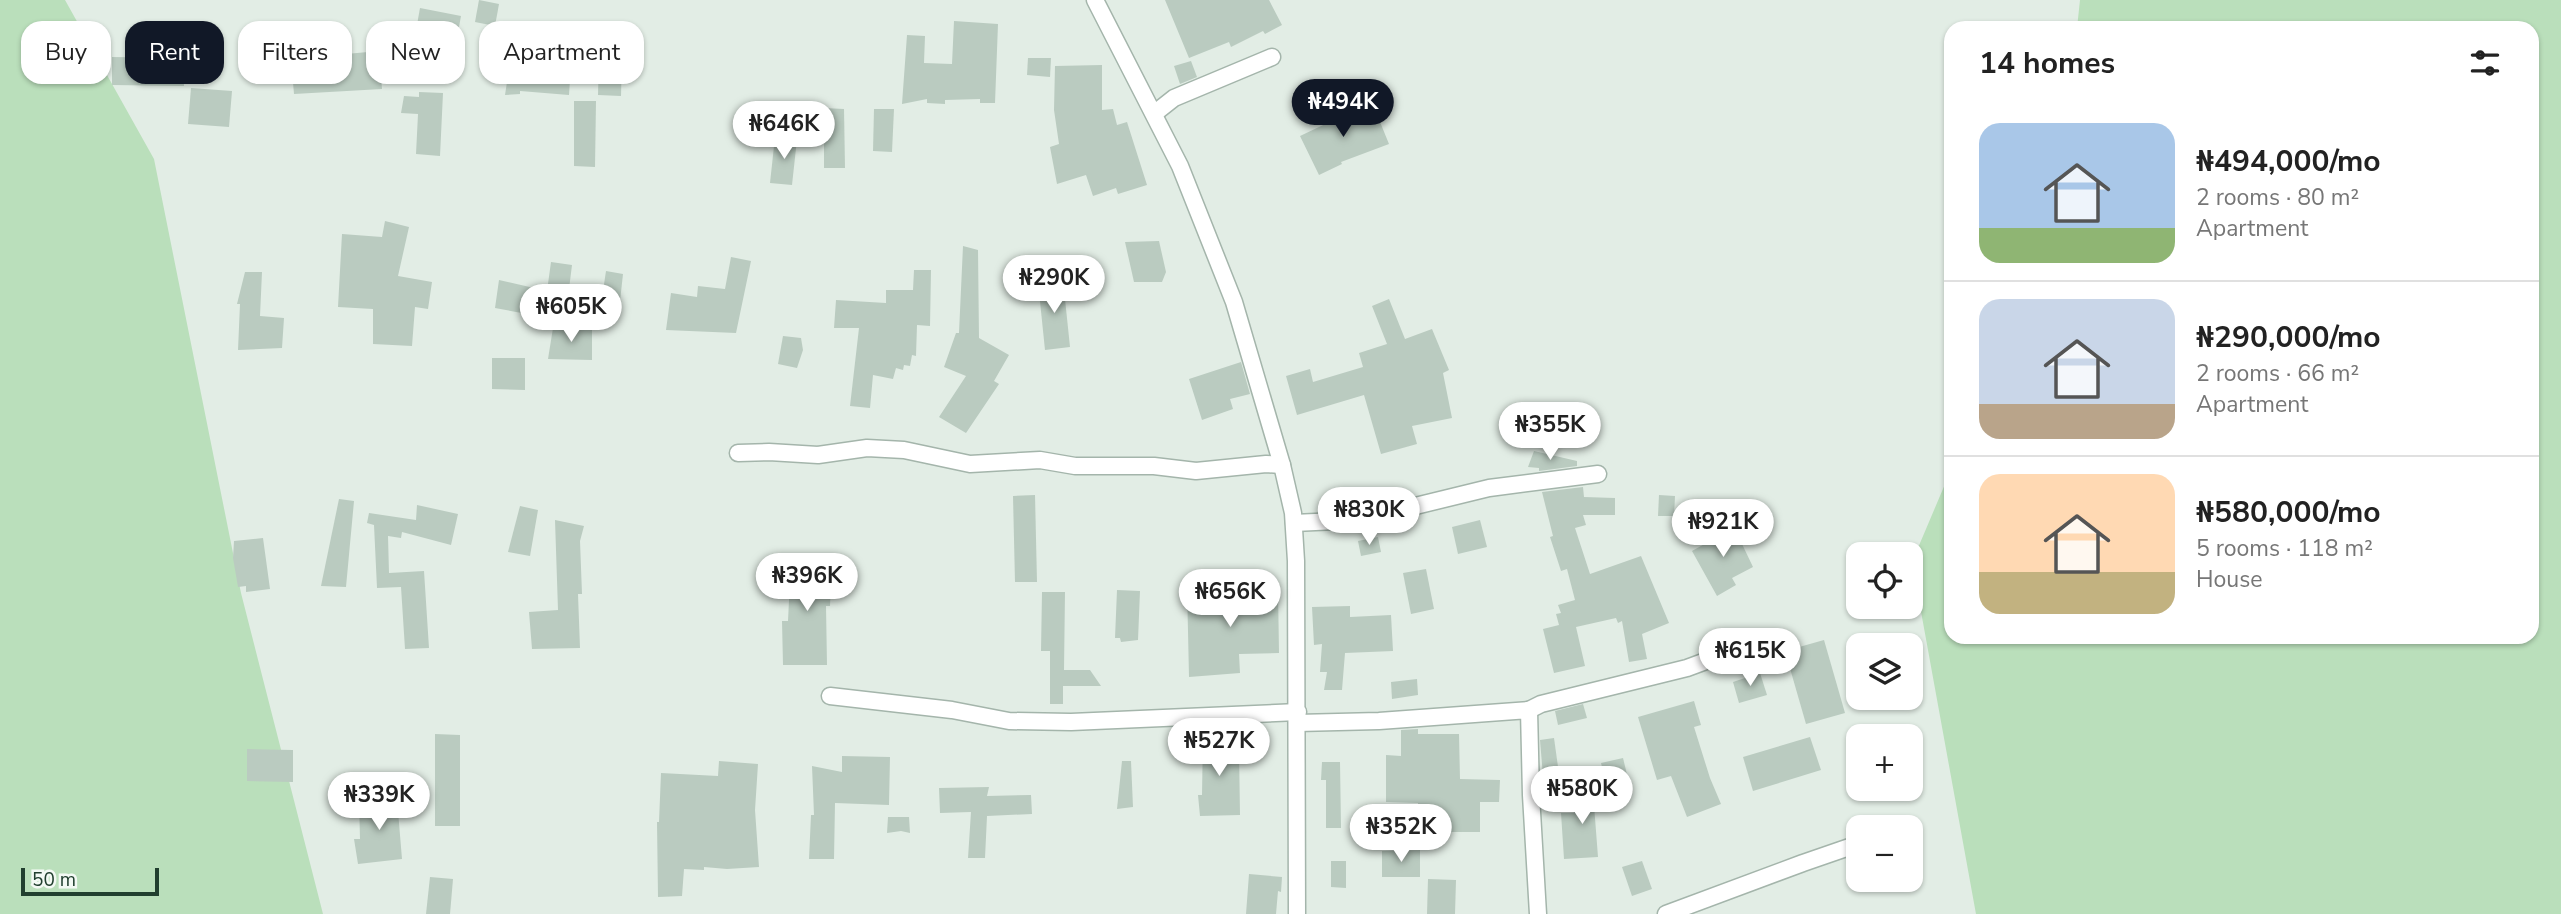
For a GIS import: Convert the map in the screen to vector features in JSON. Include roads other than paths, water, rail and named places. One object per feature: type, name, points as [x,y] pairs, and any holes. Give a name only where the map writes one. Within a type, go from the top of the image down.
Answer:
[{"type":"street","points":[[1095,0],[1180,166],[1234,302],[1282,465],[1293,523],[1296,561],[1297,914]]},
{"type":"street","points":[[1155,113],[1174,97],[1272,57]]},
{"type":"street","points":[[738,453],[818,455],[867,448],[904,450],[970,464],[1040,460],[1075,466],[1154,466],[1196,471],[1266,464],[1282,465]]},
{"type":"street","points":[[1293,523],[1358,520],[1489,488],[1598,474]]},
{"type":"street","points":[[830,696],[952,710],[1009,721],[1297,717],[1361,722],[1530,710],[1541,704],[1687,668],[1762,646]]},
{"type":"street","points":[[1530,710],[1531,795],[1538,914]]},
{"type":"street","points":[[1666,914],[1846,848]]}]
